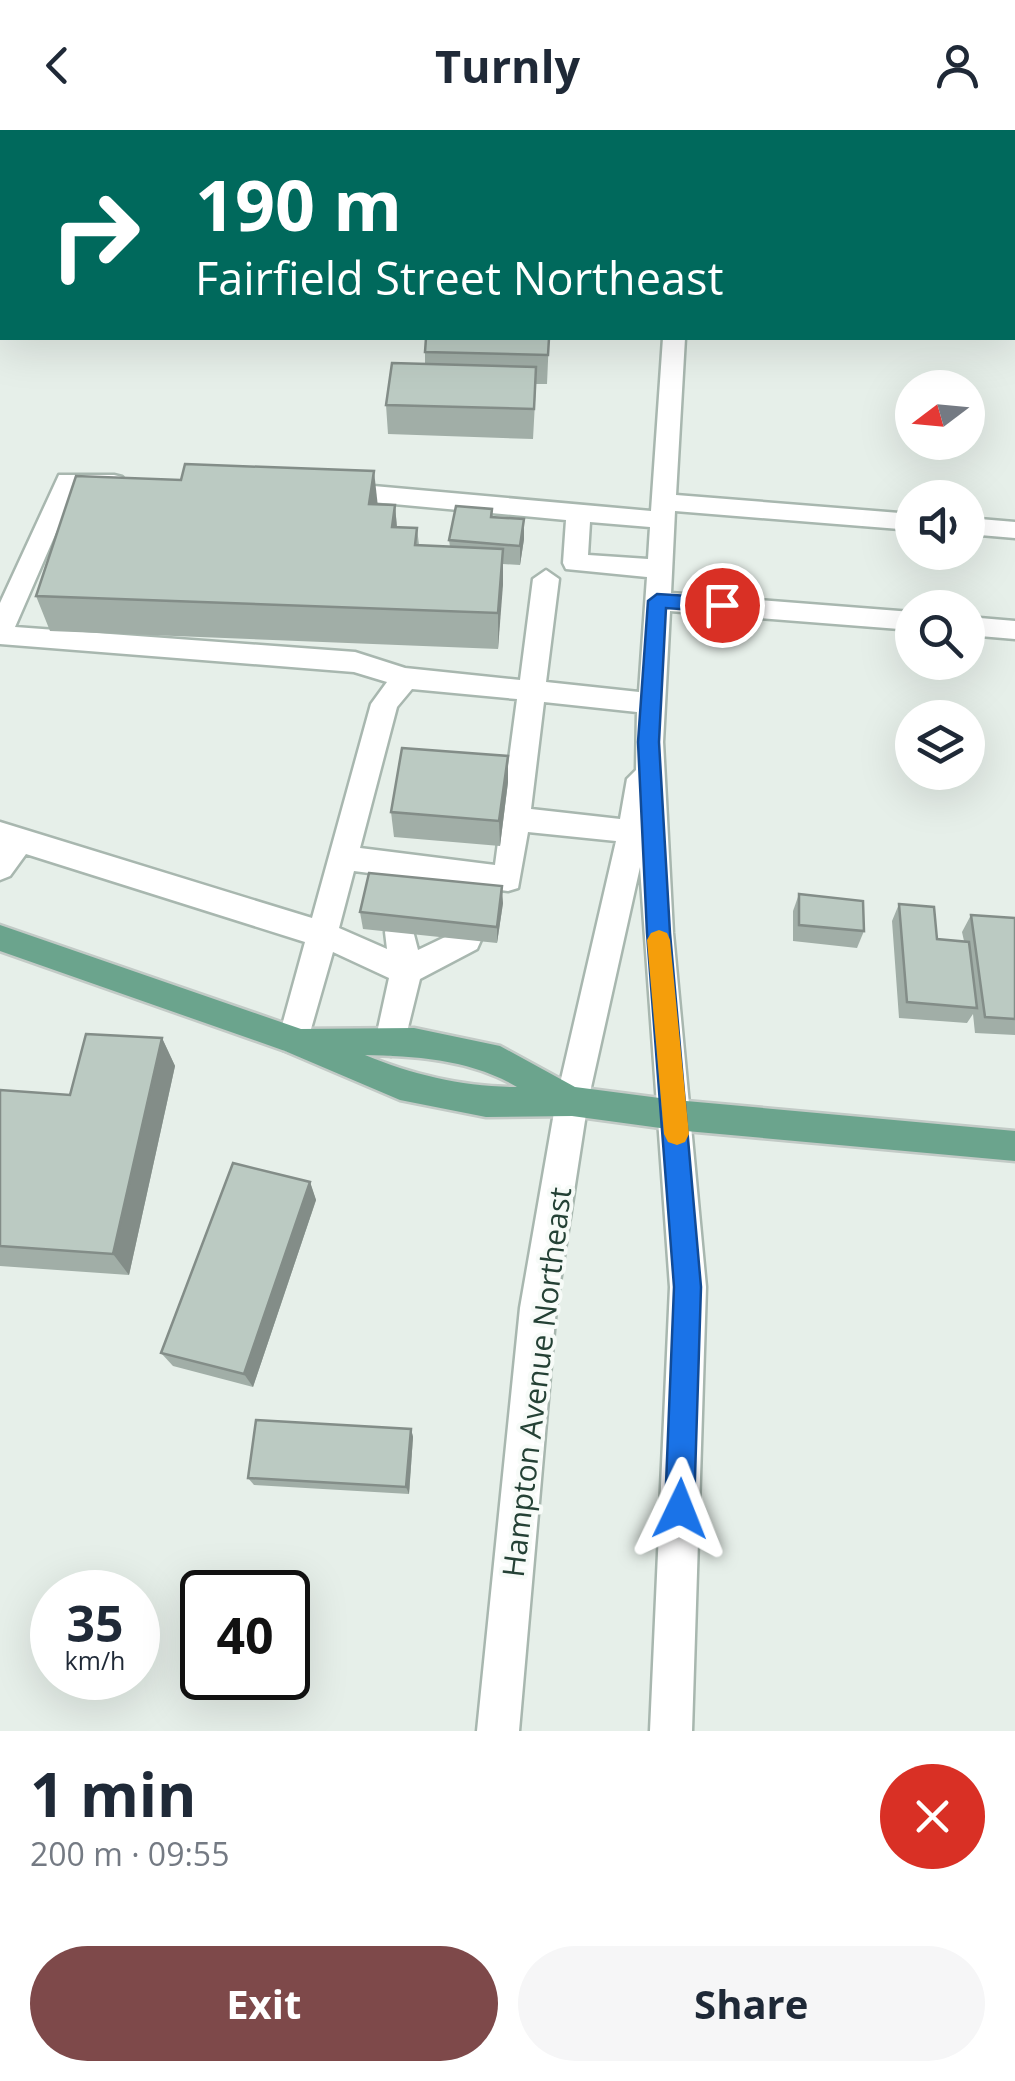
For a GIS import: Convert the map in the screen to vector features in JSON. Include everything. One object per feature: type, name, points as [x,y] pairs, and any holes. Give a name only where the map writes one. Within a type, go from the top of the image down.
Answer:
[{"type":"main road","points":[[0,938],[294,1040],[400,1085],[486,1102],[572,1101],[675,1115],[1015,1146]]},
{"type":"main road","points":[[294,1040],[414,1042],[500,1060],[572,1101]]},
{"type":"street","name":"Hampton Avenue Northeast","points":[[671,1731],[688,1287],[658,933],[649,742],[674,340]]},
{"type":"street","points":[[144,484],[67,482],[0,634],[356,662],[405,678],[651,703]]},
{"type":"street","points":[[316,490],[579,512],[663,511],[895,521]]},
{"type":"street","points":[[579,512],[575,563],[659,569]]},
{"type":"street","points":[[985,527],[1015,530]]},
{"type":"street","points":[[343,858],[508,879],[546,578]]},
{"type":"street","points":[[657,601],[895,620]]},
{"type":"street","points":[[985,627],[1015,630]]},
{"type":"street","points":[[294,1040],[384,704],[405,678]]},
{"type":"street","name":"Hampton Avenue Northeast","points":[[498,1731],[538,1308],[572,1101],[620,900],[629,832],[649,742]]},
{"type":"street","points":[[515,819],[629,832]]},
{"type":"street","points":[[0,868],[10,837],[322,934],[406,971]]},
{"type":"street","points":[[407,893],[440,872]]},
{"type":"street","points":[[440,872],[472,900]]},
{"type":"street","points":[[390,1042],[406,971],[400,932]]},
{"type":"street","points":[[406,971],[466,940]]},
{"type":"building","points":[[426,340],[549,340],[548,355],[425,352]]},
{"type":"building","points":[[392,363],[536,367],[534,409],[386,405]]},
{"type":"building","points":[[185,464],[374,471],[369,504],[395,505],[392,527],[417,528],[415,545],[503,549],[498,613],[36,596],[76,476],[181,480]]},
{"type":"building","points":[[456,506],[492,509],[491,517],[524,519],[520,546],[449,540]]},
{"type":"building","points":[[402,748],[508,756],[499,821],[391,812]]},
{"type":"building","points":[[369,873],[502,886],[497,927],[360,912]]},
{"type":"building","points":[[799,894],[863,901],[864,931],[799,925]]},
{"type":"building","points":[[899,904],[934,907],[937,939],[969,942],[977,1008],[907,1002]]},
{"type":"building","points":[[971,915],[1015,918],[1015,1019],[985,1017]]},
{"type":"building","points":[[86,1034],[162,1038],[113,1254],[0,1246],[0,1090],[70,1095]]},
{"type":"building","points":[[233,1163],[310,1182],[244,1374],[161,1353]]},
{"type":"building","points":[[256,1420],[411,1429],[406,1487],[248,1478]]},
{"type":"slow traffic","points":[[659,940],[677,1134]]},
{"type":"route","points":[[680,1509],[688,1287],[658,933],[649,742],[657,601],[722,605]]}]
